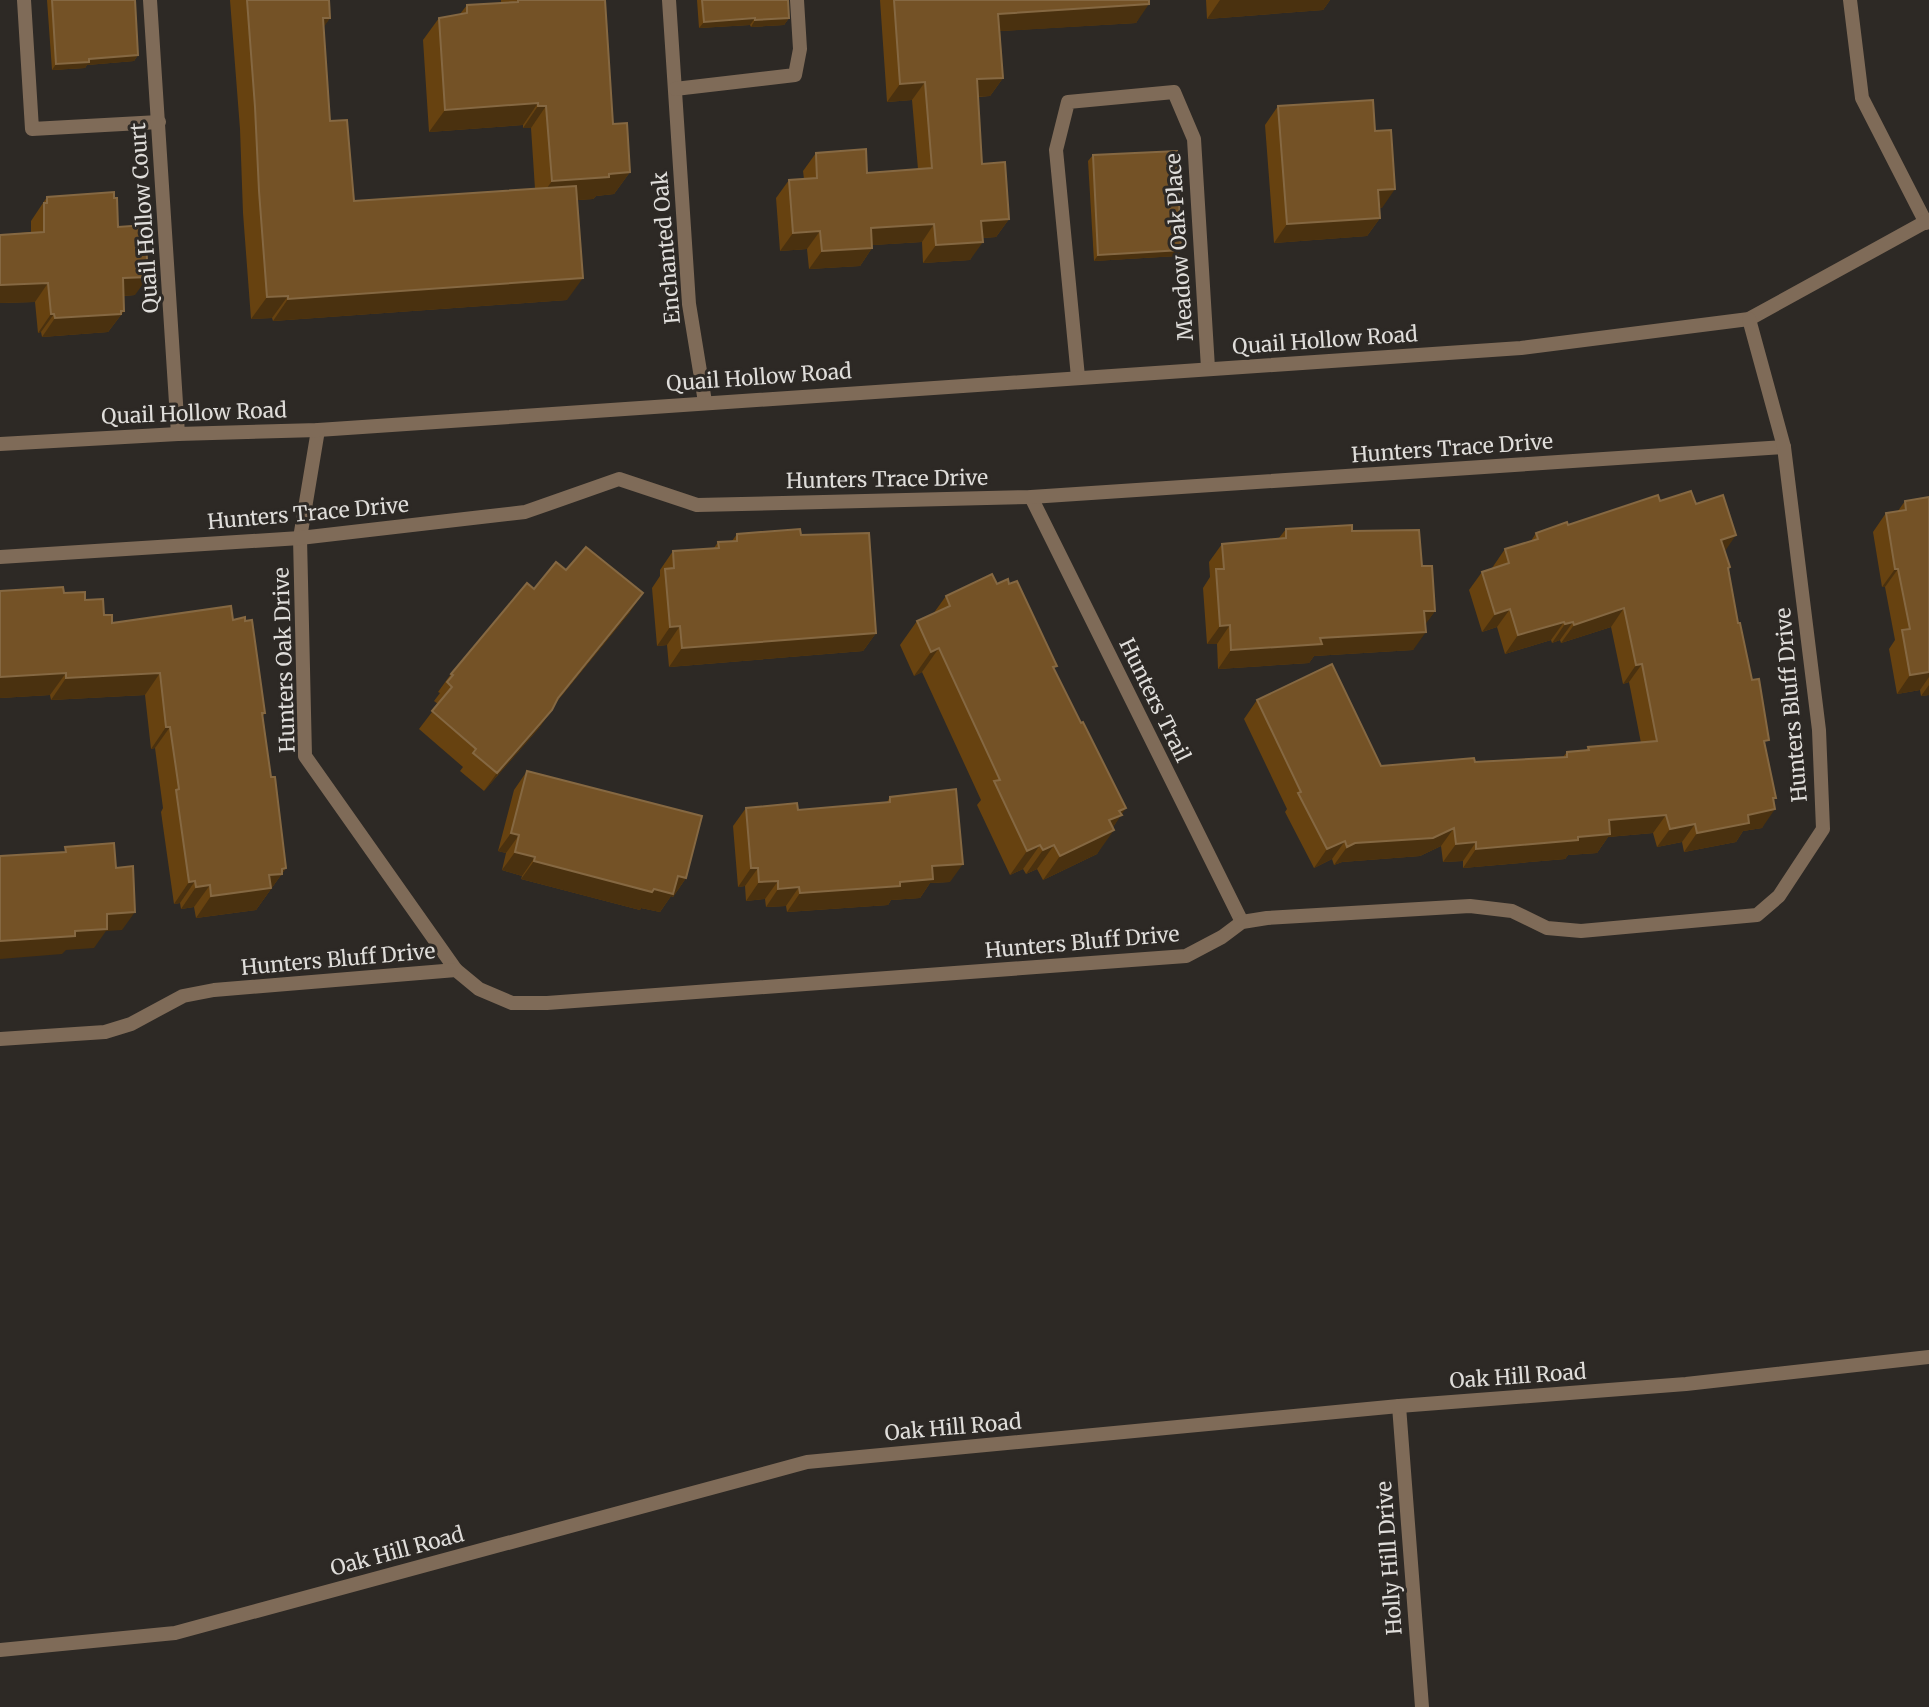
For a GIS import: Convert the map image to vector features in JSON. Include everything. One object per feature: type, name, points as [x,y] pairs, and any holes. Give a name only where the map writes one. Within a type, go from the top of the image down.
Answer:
[{"type":"street","points":[[24,0],[32,128],[159,122]]},
{"type":"street","name":"Quail Hollow Court","points":[[150,0],[178,433]]},
{"type":"street","name":"Enchanted Oak","points":[[668,0],[689,304],[705,402]]},
{"type":"street","points":[[675,89],[795,75],[800,49],[797,0]]},
{"type":"street","points":[[1749,319],[1928,221],[1862,98],[1850,0]]},
{"type":"street","name":"Meadow Oak Place","points":[[1078,377],[1056,150],[1068,102],[1174,92],[1194,139],[1208,368]]},
{"type":"street","name":"Quail Hollow Road","points":[[0,444],[178,433],[318,430],[1521,348],[1749,319]]},
{"type":"street","name":"Hunters Bluff Drive","points":[[0,1040],[105,1032],[131,1024],[183,996],[214,990],[456,970],[479,989],[512,1003],[547,1003],[1186,956],[1222,937],[1242,922],[1267,918],[1470,906],[1512,911],[1547,928],[1581,930],[1757,915],[1779,896],[1823,829],[1819,730],[1784,447],[1749,319]]},
{"type":"street","name":"Hunters Oak Drive","points":[[318,430],[300,538],[305,756],[456,970]]},
{"type":"street","name":"Hunters Trace Drive","points":[[0,557],[300,538],[524,512],[619,480],[697,505],[1031,497],[1784,447]]},
{"type":"street","name":"Hunters Trail","points":[[1031,497],[1242,922]]},
{"type":"street","name":"Oak Hill Road","points":[[0,1650],[175,1633],[807,1462],[1399,1406],[1686,1384],[1929,1357]]},
{"type":"street","name":"Holly Hill Drive","points":[[1399,1406],[1422,1707]]},
{"type":"building","points":[[52,0],[135,0],[138,55],[56,64]]},
{"type":"building","points":[[247,0],[329,0],[330,18],[323,18],[330,121],[347,120],[354,201],[576,186],[583,278],[288,299],[288,296],[267,297]]},
{"type":"building","points":[[518,0],[605,0],[613,124],[627,123],[630,172],[609,174],[609,177],[552,181],[546,106],[538,106],[538,103],[445,110],[439,18],[467,13],[467,5]]},
{"type":"building","points":[[702,0],[788,0],[789,18],[704,22]]},
{"type":"building","points":[[894,0],[1149,0],[1149,4],[998,14],[1003,78],[977,79],[982,164],[1005,162],[1009,219],[981,221],[983,242],[936,245],[934,224],[871,228],[872,248],[822,251],[820,231],[793,233],[789,180],[817,178],[816,153],[866,149],[867,173],[932,168],[925,82],[900,84]]},
{"type":"building","points":[[1373,100],[1375,131],[1391,130],[1395,189],[1378,190],[1380,218],[1287,224],[1278,106]]},
{"type":"building","points":[[1177,151],[1181,250],[1098,255],[1093,155]]},
{"type":"building","points":[[114,192],[114,198],[117,198],[118,227],[145,225],[148,277],[123,278],[124,311],[121,311],[121,314],[55,318],[54,314],[51,314],[48,283],[0,285],[0,235],[44,232],[44,203],[47,203],[47,197]]},
{"type":"building","points":[[1691,491],[1696,504],[1723,495],[1736,535],[1721,540],[1730,567],[1728,568],[1738,623],[1752,680],[1759,679],[1769,740],[1764,741],[1776,798],[1773,798],[1775,809],[1748,815],[1749,823],[1697,833],[1695,824],[1670,829],[1666,815],[1609,820],[1610,834],[1578,837],[1578,840],[1476,849],[1476,842],[1456,844],[1454,828],[1433,838],[1355,843],[1347,847],[1345,841],[1327,849],[1298,793],[1301,792],[1257,700],[1332,664],[1381,766],[1474,758],[1475,762],[1567,757],[1567,752],[1589,750],[1588,747],[1657,741],[1642,664],[1636,665],[1624,608],[1574,625],[1573,622],[1564,622],[1518,635],[1510,609],[1495,614],[1482,572],[1509,563],[1505,549],[1538,539],[1536,533],[1658,495],[1660,501]]},
{"type":"building","points":[[1929,497],[1929,672],[1910,675],[1902,630],[1910,629],[1898,569],[1895,569],[1886,513],[1906,510],[1905,501]]},
{"type":"building","points":[[1352,525],[1352,531],[1419,530],[1422,566],[1432,566],[1435,611],[1424,611],[1426,632],[1320,638],[1322,644],[1231,650],[1230,625],[1220,626],[1216,569],[1224,569],[1222,544],[1286,538],[1286,529]]},
{"type":"building","points":[[800,529],[801,535],[869,533],[876,633],[682,648],[680,626],[670,627],[665,569],[674,568],[673,551],[719,548],[718,542],[737,541],[737,534]]},
{"type":"building","points":[[586,547],[643,593],[558,698],[552,710],[497,773],[473,753],[476,749],[432,711],[452,687],[447,682],[453,675],[451,674],[527,583],[534,589],[556,562],[566,570]]},
{"type":"building","points":[[992,574],[997,584],[1008,579],[1009,584],[1017,581],[1057,666],[1053,667],[1126,808],[1119,811],[1122,815],[1109,820],[1114,830],[1060,856],[1054,845],[1043,850],[1040,845],[1027,851],[994,781],[1000,780],[939,648],[931,652],[917,621],[950,606],[946,596]]},
{"type":"building","points":[[63,587],[64,593],[85,592],[85,600],[103,599],[104,615],[112,615],[112,623],[231,606],[233,620],[245,617],[245,621],[252,620],[265,713],[262,713],[271,777],[275,777],[286,868],[282,869],[282,874],[269,875],[271,888],[211,896],[210,885],[196,887],[195,881],[189,882],[176,790],[179,789],[170,727],[166,727],[160,673],[66,678],[66,673],[0,677],[0,591]]},
{"type":"building","points":[[527,771],[702,816],[686,878],[678,876],[673,894],[654,889],[652,892],[534,861],[535,857],[515,852],[519,835],[511,833]]},
{"type":"building","points":[[956,789],[963,864],[932,866],[933,879],[900,882],[900,886],[800,893],[799,887],[778,889],[778,881],[759,882],[758,868],[751,868],[746,808],[797,803],[798,810],[890,802],[890,797]]},
{"type":"building","points":[[114,843],[116,868],[133,866],[135,912],[107,914],[107,929],[75,931],[75,936],[0,941],[0,856],[66,852],[65,847]]}]
